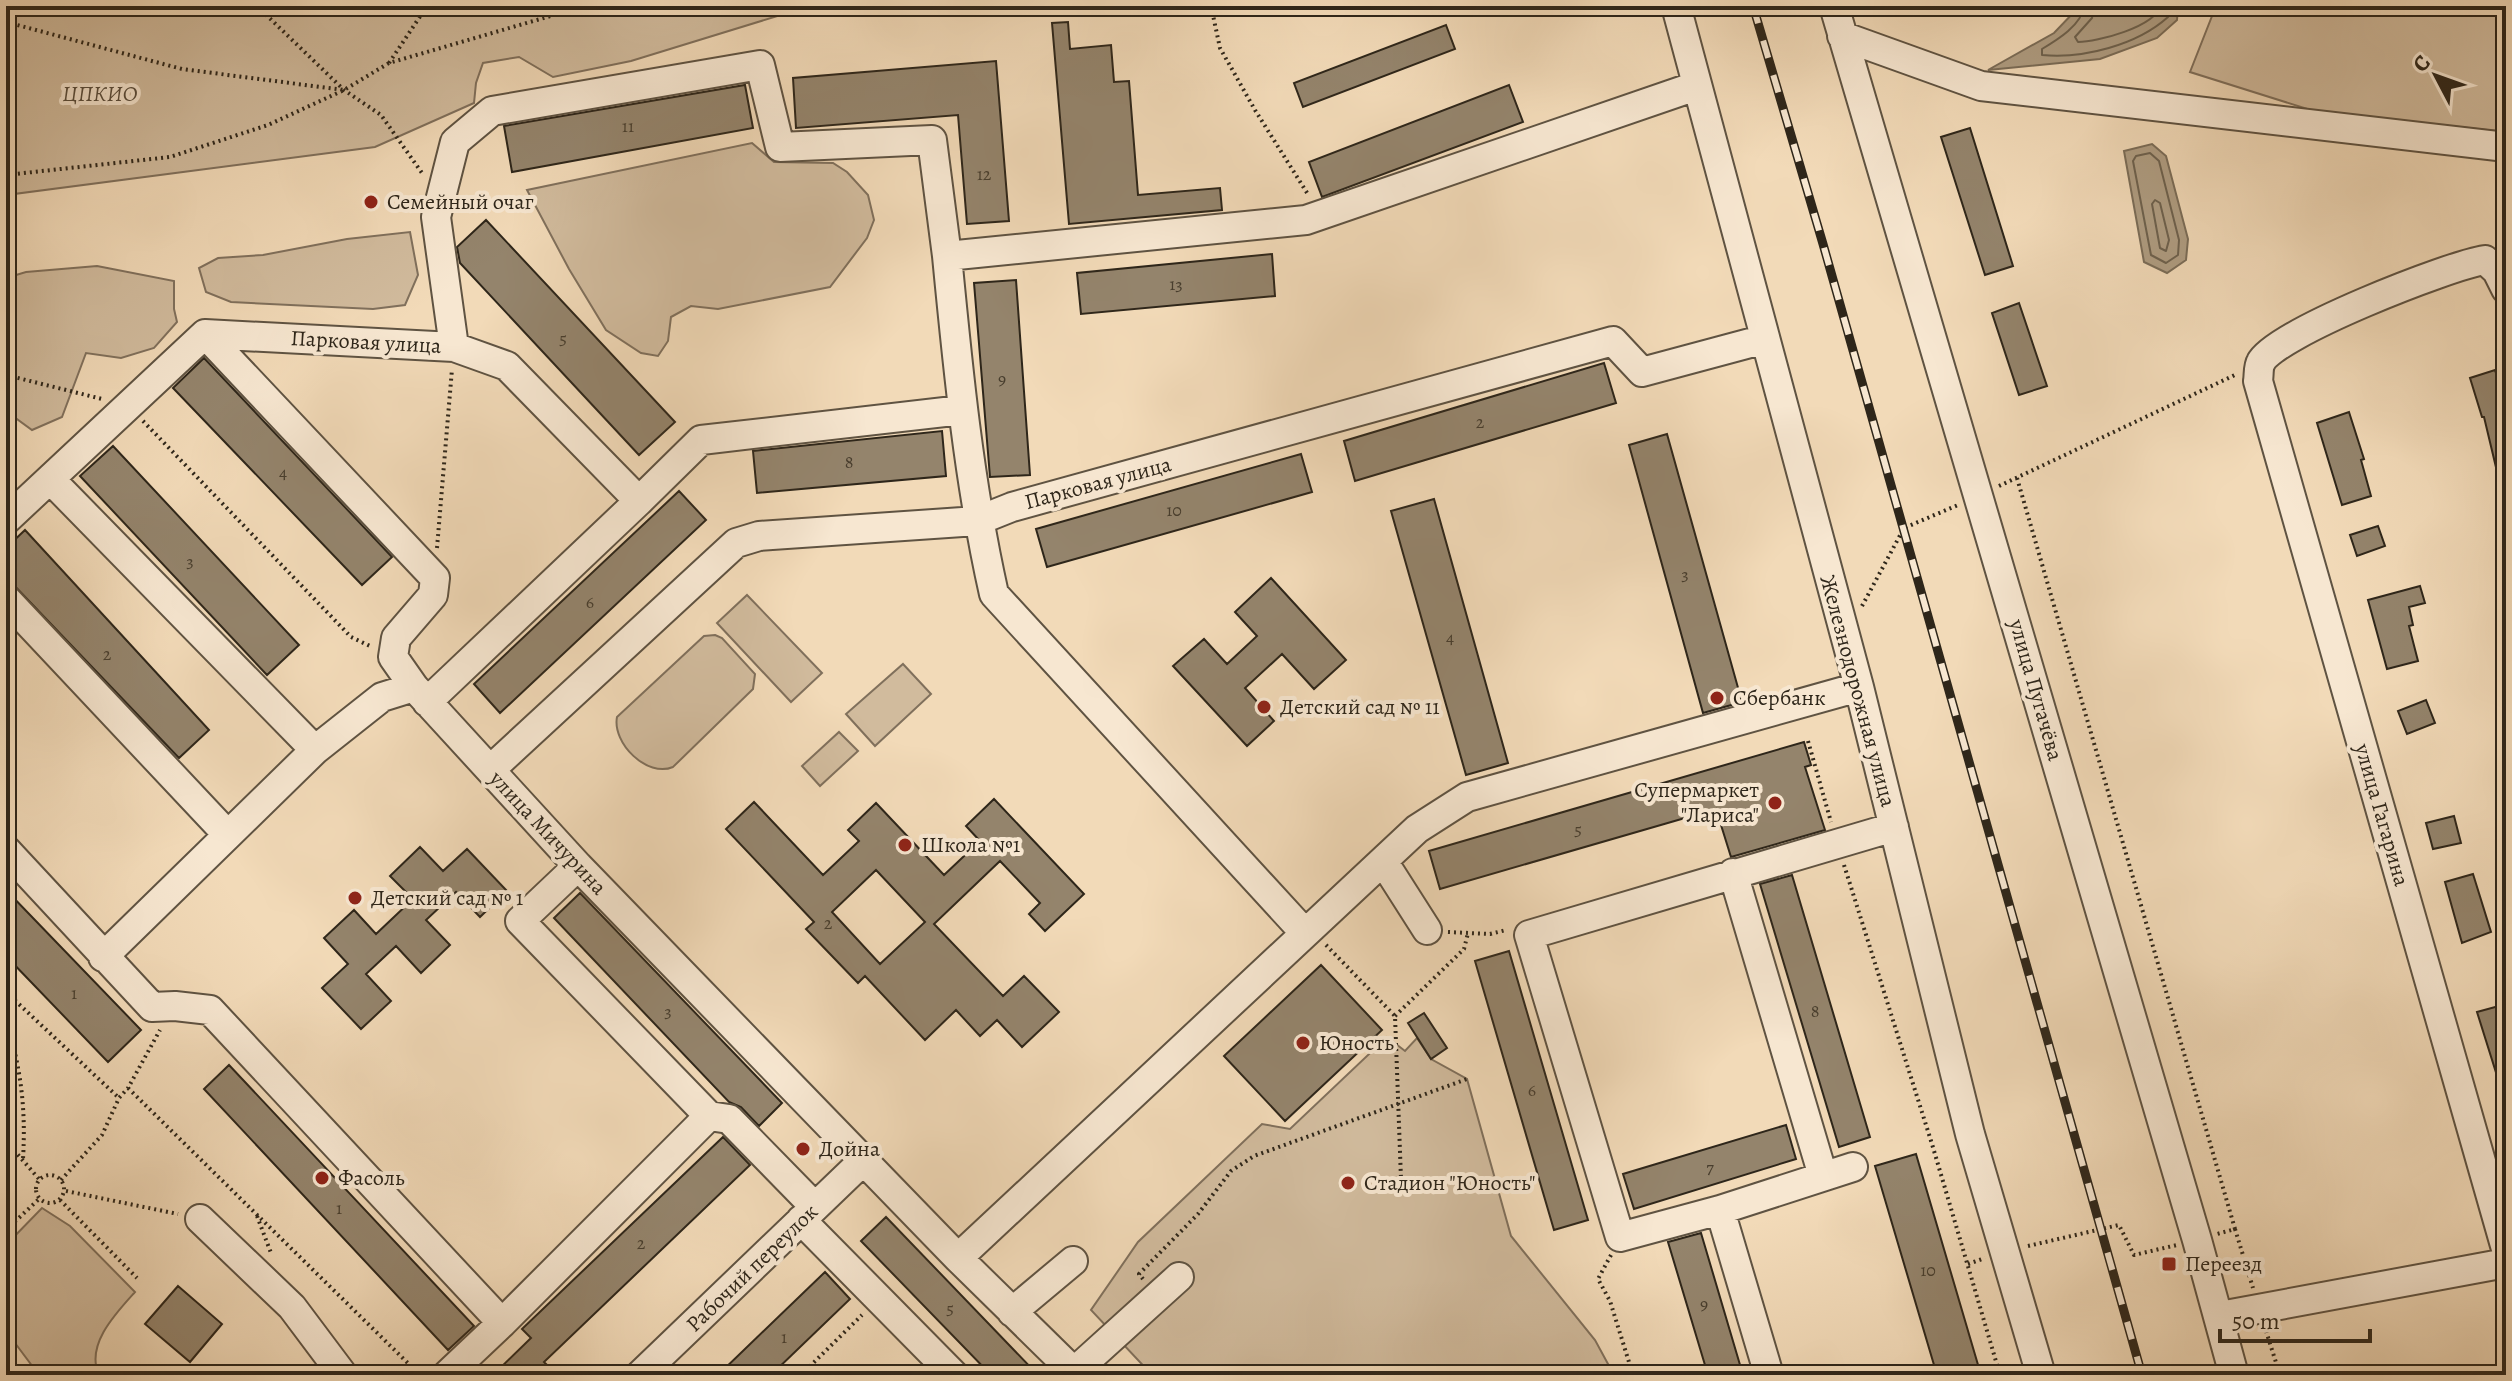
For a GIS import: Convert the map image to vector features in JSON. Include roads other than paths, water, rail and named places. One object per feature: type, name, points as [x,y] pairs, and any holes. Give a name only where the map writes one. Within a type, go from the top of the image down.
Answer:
[{"type":"street","name":"Железнодорожная улица","points":[[1676,6],[1859,687],[1970,1134],[2041,1375]]},
{"type":"street","name":"улица Пугачёва","points":[[1834,6],[2220,1316],[2234,1375]]},
{"type":"street","points":[[1842,36],[1981,86],[2506,147]]},
{"type":"street","points":[[454,347],[436,217],[455,142],[492,111],[760,65],[780,147],[932,140],[977,521],[994,594],[1314,937]]},
{"type":"street","points":[[947,256],[1306,220],[1696,86]]},
{"type":"street","name":"улица Гагарина","points":[[2506,289],[2497,271],[2485,260],[2465,263],[2352,307],[2277,347],[2259,372],[2506,1249]]},
{"type":"street","points":[[6,520],[205,334]]},
{"type":"street","name":"Парковая улица","points":[[205,334],[454,347],[507,366],[639,501]]},
{"type":"street","name":"улица Мичурина","points":[[205,334],[435,578],[433,595],[396,638],[393,657],[420,694],[578,866],[958,1258],[1076,1374]]},
{"type":"street","name":"Парковая улица","points":[[490,770],[736,543],[759,536],[977,521],[1028,503],[1613,341],[1642,372],[1765,339]]},
{"type":"street","points":[[103,957],[315,750],[382,697],[420,694],[639,501],[701,440],[962,410]]},
{"type":"street","points":[[50,479],[315,750]]},
{"type":"street","points":[[6,599],[227,834]]},
{"type":"street","points":[[958,1258],[1314,937],[1383,861],[1417,829],[1467,797],[1859,687]]},
{"type":"street","points":[[1853,1167],[1720,1210],[1620,1237],[1529,935],[1894,827]]},
{"type":"street","points":[[6,850],[152,1007],[210,1010],[502,1323]]},
{"type":"street","points":[[1383,861],[1427,930]]},
{"type":"street","points":[[578,866],[520,921],[709,1116],[729,1119],[879,1298],[954,1375]]},
{"type":"street","points":[[1733,873],[1823,1176]]},
{"type":"street","points":[[447,1375],[709,1116]]},
{"type":"street","name":"Рабочий переулок","points":[[640,1375],[864,1160]]},
{"type":"street","points":[[1720,1210],[1769,1375]]},
{"type":"street","points":[[200,1219],[292,1307],[343,1375]]},
{"type":"street","points":[[1012,1312],[1073,1261]]},
{"type":"street","points":[[2220,1316],[2506,1263]]},
{"type":"street","points":[[1076,1374],[1168,1287]]},
{"type":"water","points":[[2076,6],[2178,6],[2177,20],[2157,38],[2100,59],[1988,70],[2054,33],[2076,10]]},
{"type":"water","points":[[2152,144],[2166,156],[2188,239],[2186,260],[2167,273],[2144,262],[2124,151]]},
{"type":"railway","points":[[1753,6],[2142,1375]]},
{"type":"place","name":"Семейный очаг","points":[[371,202]]},
{"type":"place","name":"Сбербанк","points":[[1717,698]]},
{"type":"place","name":"Детский сад № 11","points":[[1264,707]]},
{"type":"place","name":"Супермаркет \"Лариса\"","points":[[1775,803]]},
{"type":"place","name":"Школа №1","points":[[905,845]]},
{"type":"place","name":"Детский сад № 1","points":[[355,898]]},
{"type":"place","name":"Юность","points":[[1303,1043]]},
{"type":"place","name":"Дойна","points":[[803,1149]]},
{"type":"place","name":"Фасоль","points":[[322,1178]]},
{"type":"place","name":"Стадион \"Юность\"","points":[[1348,1183]]},
{"type":"place","name":"Переезд","points":[[2169,1264]]},
{"type":"park label","name":"ЦПКИО","points":[[100,94]]}]
